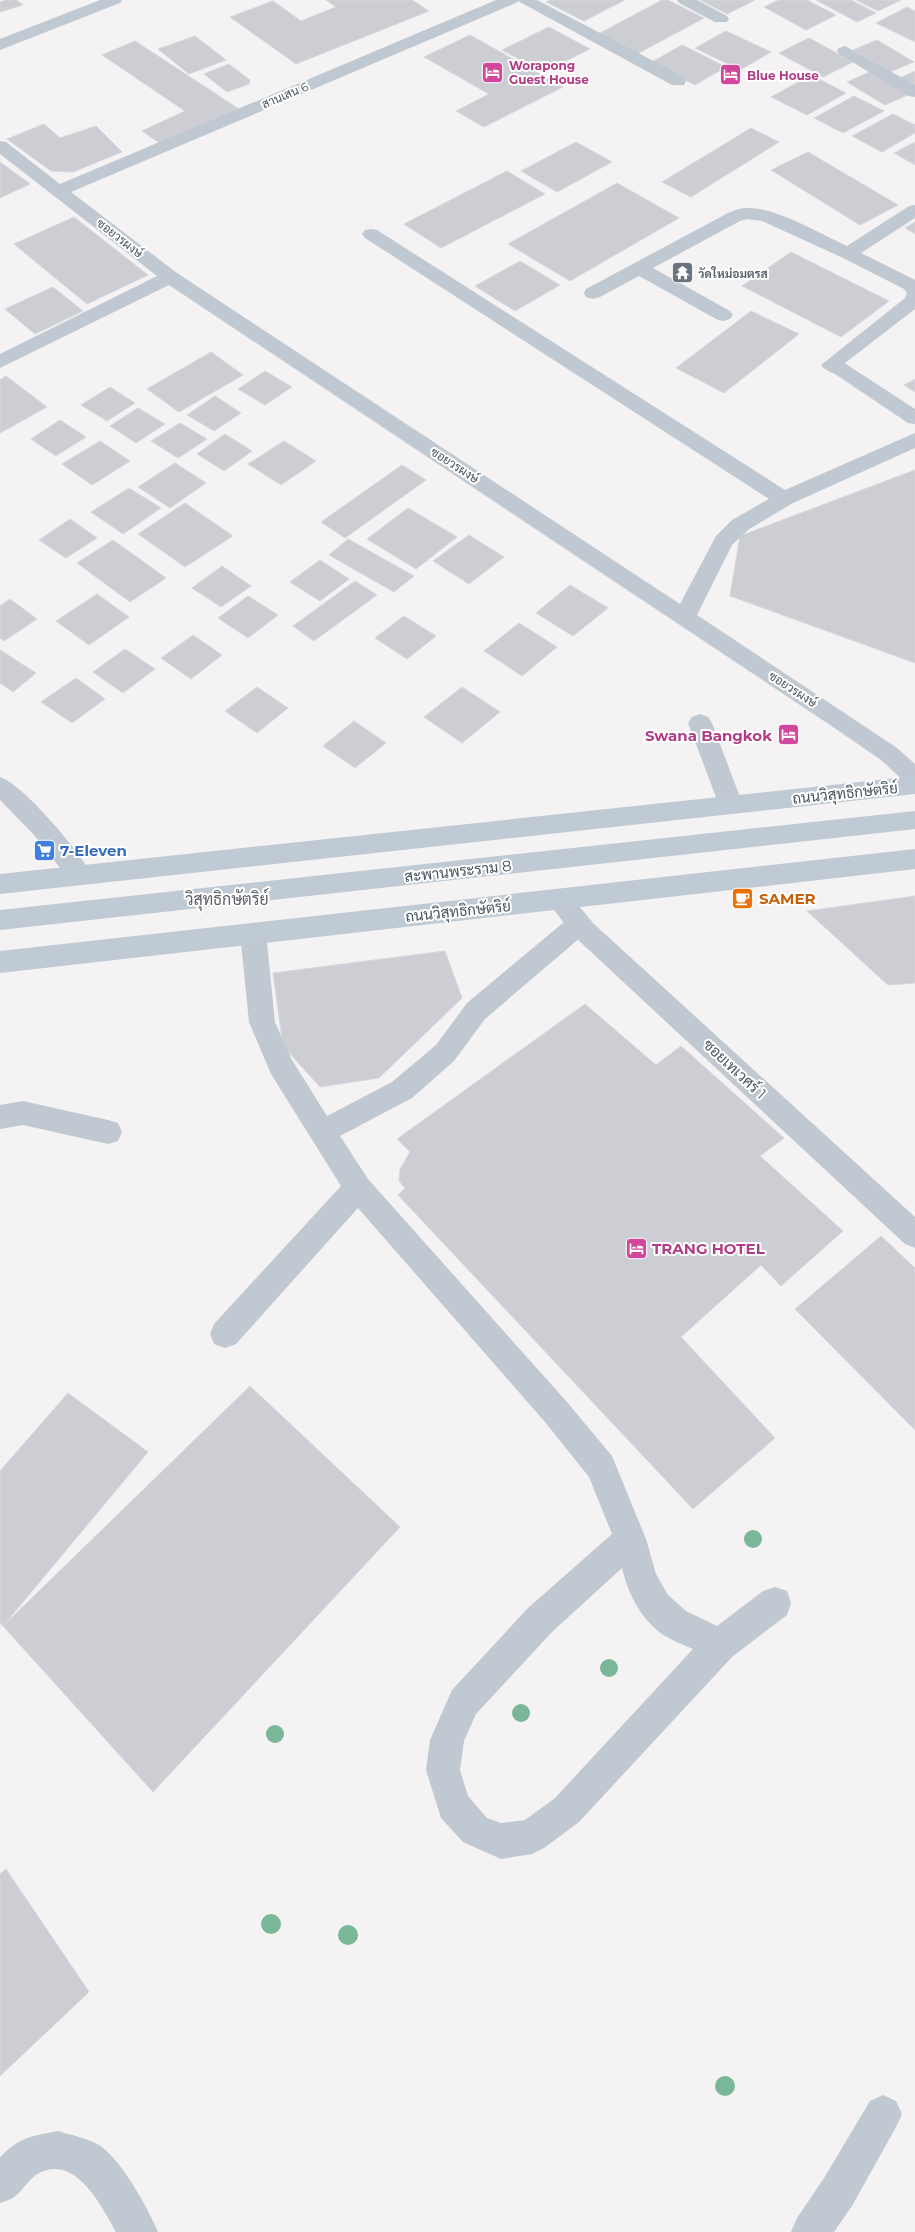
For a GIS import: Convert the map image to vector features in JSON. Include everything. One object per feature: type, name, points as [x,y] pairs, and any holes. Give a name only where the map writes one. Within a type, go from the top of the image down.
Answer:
[{"type":"main road","name":"ถนนวิสุทธิกษัตริย์","points":[[0,884],[915,785]]},
{"type":"main road","name":"สะพานพระราม 8","points":[[0,920],[915,820]]},
{"type":"main road","name":"ถนนวิสุทธิกษัตริย์","points":[[0,962],[559,900],[912,858]]},
{"type":"street","name":"สานเสน 6","points":[[60,191],[510,0]]},
{"type":"street","points":[[525,0],[678,81]]},
{"type":"street","points":[[684,0],[722,19]]},
{"type":"street","points":[[0,45],[103,2]]},
{"type":"street","points":[[462,4],[477,14]]},
{"type":"street","points":[[845,51],[915,92]]},
{"type":"street","name":"ซอยวรผงษ์","points":[[0,146],[170,277],[841,721],[889,754],[915,778]]},
{"type":"street","points":[[848,253],[915,210]]},
{"type":"street","points":[[593,293],[746,213],[766,216],[848,253],[911,285],[915,292]]},
{"type":"street","points":[[371,234],[784,499]]},
{"type":"street","points":[[639,268],[723,315]]},
{"type":"street","points":[[0,362],[170,277]]},
{"type":"street","points":[[915,296],[913,301],[831,365],[839,368],[915,418]]},
{"type":"street","points":[[685,617],[724,541],[740,526],[784,499],[915,440]]},
{"type":"street","points":[[700,724],[731,805]]},
{"type":"street","points":[[0,786],[25,808],[80,875]]},
{"type":"street","name":"ซอยเทเวศร์ 1","points":[[559,900],[579,924],[912,1227]]},
{"type":"street","points":[[322,1132],[402,1090],[445,1053],[476,1011],[579,924]]},
{"type":"street","points":[[253,934],[262,1022],[281,1066],[358,1188],[556,1412],[601,1467],[630,1539],[641,1580],[656,1607],[674,1623],[720,1645]]},
{"type":"street","points":[[0,1117],[23,1113],[108,1132]]},
{"type":"street","points":[[225,1334],[358,1188]]},
{"type":"street","points":[[630,1539],[540,1620],[464,1702],[448,1740],[443,1770],[452,1806],[475,1830],[501,1841],[532,1836],[567,1810],[720,1645],[775,1603]]},
{"type":"street","points":[[811,2232],[838,2192],[883,2114]]},
{"type":"street","points":[[0,2184],[30,2156],[58,2150],[86,2159],[112,2187],[138,2232]]},
{"type":"building","points":[[17,0],[23,5],[0,12],[0,2]]},
{"type":"building","points":[[326,0],[412,0],[429,11],[296,64],[230,17],[273,1],[301,21],[336,7]]},
{"type":"building","points":[[550,0],[625,0],[584,21],[546,2]]},
{"type":"building","points":[[662,0],[668,0],[704,18],[637,54],[598,34]]},
{"type":"building","points":[[700,0],[755,0],[727,14]]},
{"type":"building","points":[[779,0],[807,0],[836,15],[806,30],[764,7]]},
{"type":"building","points":[[816,0],[851,0],[876,13],[857,22]]},
{"type":"building","points":[[856,0],[901,0],[878,11]]},
{"type":"building","points":[[907,7],[915,11],[915,42],[876,23]]},
{"type":"building","points":[[549,27],[590,49],[543,72],[502,50]]},
{"type":"building","points":[[726,31],[771,52],[740,70],[695,48]]},
{"type":"building","name":"Worapong Guest House","points":[[470,35],[563,87],[484,127],[456,111],[489,94],[424,57]]},
{"type":"building","points":[[195,36],[226,60],[189,74],[158,49]]},
{"type":"building","points":[[809,38],[853,62],[823,77],[779,53]]},
{"type":"building","points":[[877,40],[914,62],[890,72],[853,50]]},
{"type":"building","points":[[135,41],[239,109],[161,144],[142,131],[185,111],[102,55]]},
{"type":"building","points":[[682,45],[726,67],[695,85],[650,63]]},
{"type":"building","points":[[229,64],[250,80],[249,84],[227,92],[204,74]]},
{"type":"building","points":[[872,71],[910,94],[885,105],[847,82]]},
{"type":"building","points":[[915,71],[915,87],[900,78]]},
{"type":"building","points":[[811,75],[846,93],[807,115],[771,97]]},
{"type":"building","points":[[854,96],[884,111],[843,133],[814,118]]},
{"type":"building","points":[[893,114],[915,125],[915,133],[882,152],[852,136]]},
{"type":"building","points":[[44,124],[60,138],[96,126],[122,152],[73,172],[51,171],[7,139]]},
{"type":"building","points":[[751,128],[779,142],[691,197],[662,182]]},
{"type":"building","points":[[576,142],[612,162],[557,192],[521,171]]},
{"type":"building","points":[[915,142],[915,165],[894,153]]},
{"type":"building","points":[[808,152],[898,205],[860,225],[771,170]]},
{"type":"building","points":[[0,162],[30,184],[0,198]]},
{"type":"building","points":[[507,171],[545,194],[441,248],[404,224]]},
{"type":"building","points":[[617,183],[679,218],[570,281],[508,244]]},
{"type":"building","points":[[74,217],[148,275],[87,304],[14,244]]},
{"type":"building","points":[[915,222],[915,234],[905,228]]},
{"type":"building","points":[[791,252],[889,301],[841,337],[742,286]]},
{"type":"building","points":[[520,261],[560,285],[515,311],[475,286]]},
{"type":"building","points":[[53,287],[83,311],[35,334],[5,309]]},
{"type":"building","points":[[751,311],[799,334],[724,393],[676,368]]},
{"type":"building","points":[[211,352],[243,375],[179,412],[147,389]]},
{"type":"building","points":[[265,371],[292,387],[265,405],[238,389]]},
{"type":"building","points":[[6,376],[47,407],[0,433],[0,380]]},
{"type":"building","points":[[915,379],[915,392],[904,385]]},
{"type":"building","points":[[110,387],[135,403],[107,421],[81,405]]},
{"type":"building","points":[[215,396],[241,413],[214,431],[187,415]]},
{"type":"building","points":[[138,408],[165,424],[136,443],[110,426]]},
{"type":"building","points":[[60,420],[86,437],[56,456],[31,439]]},
{"type":"building","points":[[180,423],[207,439],[178,458],[151,441]]},
{"type":"building","points":[[225,434],[252,451],[224,471],[197,454]]},
{"type":"building","points":[[100,441],[130,461],[92,485],[62,464]]},
{"type":"building","points":[[284,441],[316,461],[281,485],[248,464]]},
{"type":"building","points":[[175,463],[206,483],[170,508],[138,487]]},
{"type":"building","points":[[402,465],[426,480],[345,538],[321,522]]},
{"type":"building","points":[[915,470],[915,663],[730,596],[740,536]]},
{"type":"building","points":[[129,488],[161,508],[123,534],[91,512]]},
{"type":"building","points":[[185,503],[233,536],[185,567],[138,534]]},
{"type":"building","points":[[408,508],[457,537],[416,569],[367,539]]},
{"type":"building","points":[[70,519],[97,538],[66,558],[39,540]]},
{"type":"building","points":[[469,535],[504,557],[469,584],[433,561]]},
{"type":"building","points":[[348,539],[414,576],[394,592],[329,555]]},
{"type":"building","points":[[113,540],[166,578],[130,602],[77,563]]},
{"type":"building","points":[[320,560],[349,579],[320,601],[290,582]]},
{"type":"building","points":[[222,566],[251,586],[221,607],[192,588]]},
{"type":"building","points":[[355,581],[377,595],[314,641],[293,626]]},
{"type":"building","points":[[570,585],[608,608],[573,636],[536,613]]},
{"type":"building","points":[[97,594],[129,617],[89,645],[56,621]]},
{"type":"building","points":[[248,596],[278,615],[248,638],[218,618]]},
{"type":"building","points":[[10,599],[37,619],[4,641],[0,638],[0,606]]},
{"type":"building","points":[[404,616],[436,636],[407,659],[375,638]]},
{"type":"building","points":[[519,623],[557,647],[522,676],[484,651]]},
{"type":"building","points":[[193,635],[222,655],[191,679],[161,658]]},
{"type":"building","points":[[125,649],[155,669],[123,693],[93,672]]},
{"type":"building","points":[[0,650],[36,673],[13,692],[0,683]]},
{"type":"building","points":[[76,678],[105,699],[72,723],[41,702]]},
{"type":"building","points":[[257,687],[288,708],[257,733],[225,711]]},
{"type":"building","points":[[462,687],[500,712],[462,743],[424,717]]},
{"type":"building","points":[[354,721],[386,743],[355,768],[323,746]]},
{"type":"building","points":[[915,896],[915,983],[888,985],[807,911]]},
{"type":"building","points":[[445,951],[462,998],[379,1078],[320,1087],[283,1046],[273,973]]},
{"type":"building","name":"TRANG HOTEL","points":[[585,1004],[656,1065],[681,1046],[784,1138],[760,1156],[843,1231],[781,1286],[761,1265],[681,1337],[775,1438],[693,1509],[398,1195],[405,1188],[399,1181],[400,1169],[410,1152],[397,1139]]},
{"type":"building","points":[[881,1236],[915,1268],[915,1430],[795,1309]]},
{"type":"building","points":[[250,1386],[400,1527],[153,1792],[3,1626]]},
{"type":"building","points":[[68,1393],[148,1452],[3,1626],[0,1623],[0,1471]]},
{"type":"building","points":[[6,1869],[89,1992],[0,2076],[0,1874]]},
{"type":"place","name":"Worapong Guest House","points":[[493,72]]},
{"type":"place","name":"Blue House","points":[[731,75]]},
{"type":"place","name":"วัดใหม่อมตรส","points":[[682,273]]},
{"type":"place","name":"Swana Bangkok","points":[[788,735]]},
{"type":"place","name":"7-Eleven","points":[[44,850]]},
{"type":"place","name":"SAMER","points":[[743,898]]},
{"type":"place","name":"TRANG HOTEL","points":[[636,1248]]},
{"type":"district","name":"วิสุทธิกษัตริย์","points":[[227,899]]}]
